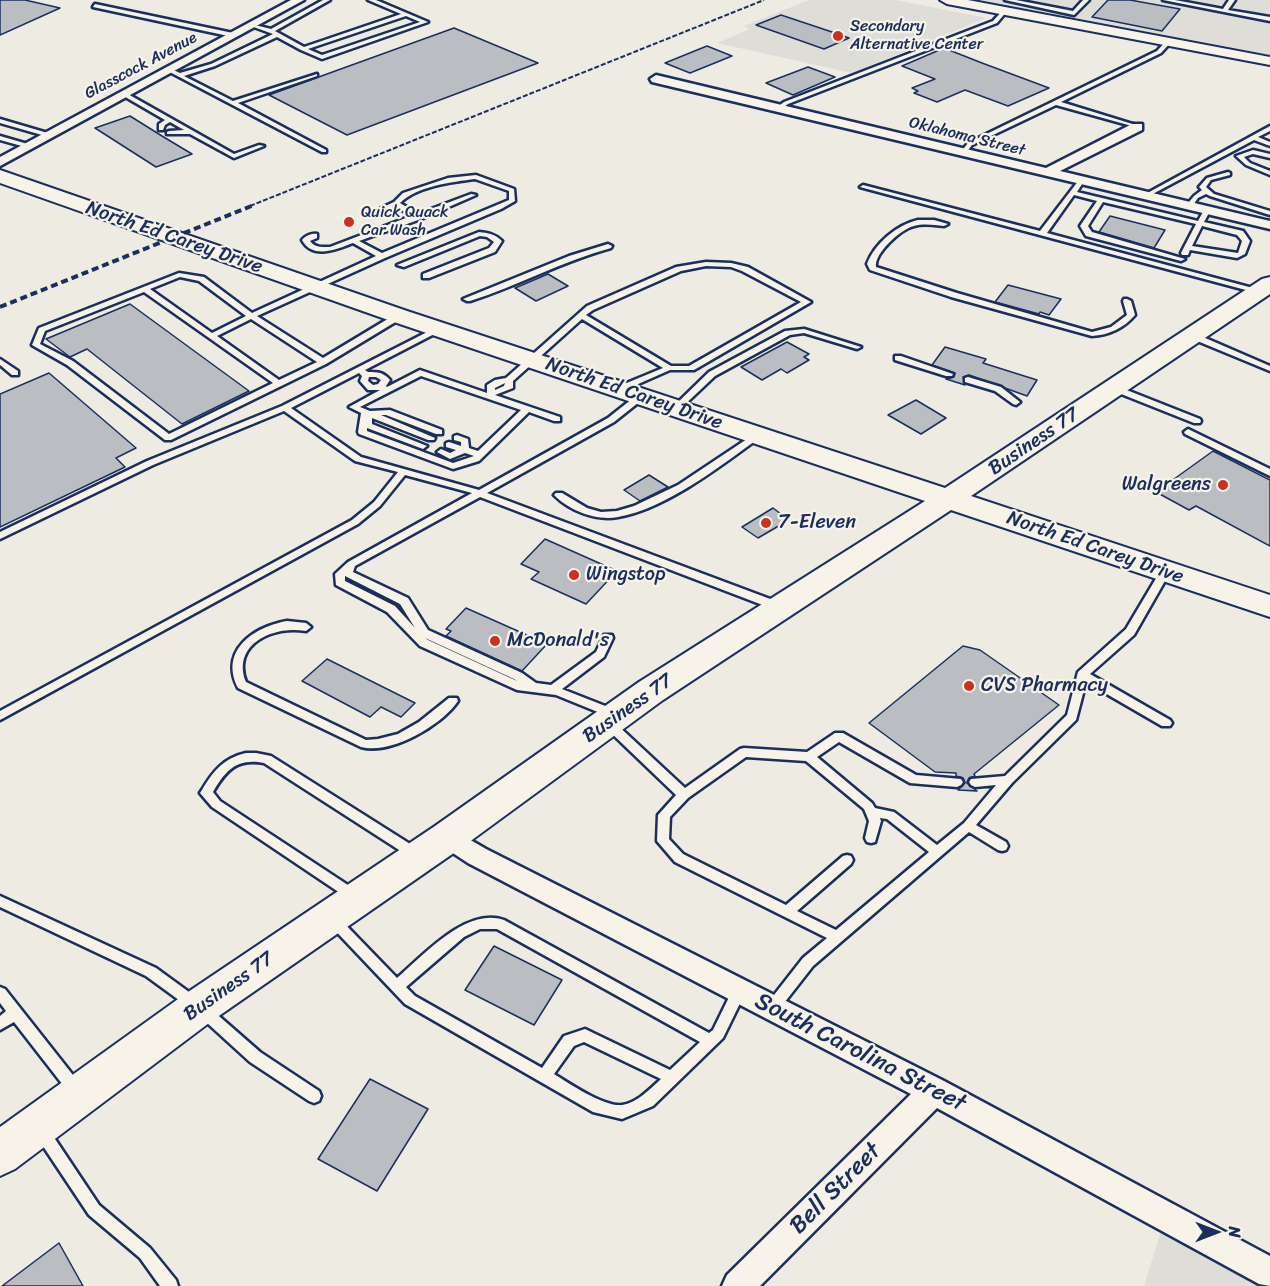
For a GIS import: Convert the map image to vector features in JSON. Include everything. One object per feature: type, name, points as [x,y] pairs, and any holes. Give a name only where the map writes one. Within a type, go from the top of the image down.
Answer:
[{"type":"main road","name":"North Ed Carey Drive","points":[[0,176],[399,316],[1270,606]]},
{"type":"main road","name":"Business 77","points":[[0,1154],[199,1007],[448,837],[612,719],[1265,288]]},
{"type":"street","name":"Glasscock Avenue","points":[[0,162],[124,94],[175,73],[233,35],[299,0]]},
{"type":"street","points":[[947,0],[1006,5],[1168,42],[1270,61]]},
{"type":"street","name":"Oklahoma Street","points":[[656,79],[1206,211],[1269,219]]},
{"type":"street","points":[[1046,173],[1137,127]]},
{"type":"street","name":"South Carolina Street","points":[[448,837],[477,856],[934,1091],[1270,1273]]},
{"type":"street","name":"Bell Street","points":[[738,1286],[934,1091]]},
{"type":"lane","points":[[175,73],[213,65],[327,0]]},
{"type":"lane","points":[[253,25],[274,32],[322,57],[425,22],[371,0]]},
{"type":"lane","points":[[779,108],[786,103],[995,22],[1006,5],[1074,13],[1086,0]]},
{"type":"lane","points":[[1166,0],[1270,19]]},
{"type":"lane","points":[[1224,11],[1232,0]]},
{"type":"lane","points":[[95,6],[233,35]]},
{"type":"lane","points":[[303,49],[407,14]]},
{"type":"lane","points":[[963,153],[970,144],[1159,52],[1168,42]]},
{"type":"lane","points":[[175,73],[324,151]]},
{"type":"lane","points":[[232,103],[315,75]]},
{"type":"lane","points":[[124,94],[234,156],[261,146]]},
{"type":"lane","points":[[1054,102],[1137,127]]},
{"type":"lane","points":[[161,129],[162,124],[169,120]]},
{"type":"lane","points":[[0,121],[49,135]]},
{"type":"lane","points":[[1,138],[24,128]]},
{"type":"lane","points":[[1145,196],[1270,128]]},
{"type":"lane","points":[[169,133],[191,132]]},
{"type":"lane","points":[[1253,137],[1270,144]]},
{"type":"lane","points":[[1,138],[29,146]]},
{"type":"lane","points":[[1270,156],[1253,152],[1239,156],[1241,160],[1257,168],[1270,171]]},
{"type":"lane","points":[[1228,174],[1204,182],[1202,187],[1205,191],[1269,219]]},
{"type":"lane","points":[[211,336],[314,286],[499,208],[512,201],[512,190],[476,177],[448,180],[405,195],[396,203],[385,208]]},
{"type":"lane","points":[[1042,234],[1081,181]]},
{"type":"lane","points":[[863,187],[1177,269],[1265,288]]},
{"type":"lane","points":[[1189,207],[1196,196],[1205,191]]},
{"type":"lane","points":[[1072,193],[1240,233],[1246,241],[1241,254],[1229,256],[1188,247]]},
{"type":"lane","points":[[314,236],[306,240],[308,244],[316,249],[331,249],[356,242],[473,195]]},
{"type":"lane","points":[[1101,200],[1084,226],[1089,234],[1181,259]]},
{"type":"lane","points":[[396,203],[418,217]]},
{"type":"lane","points":[[1177,269],[1206,211]]},
{"type":"lane","points":[[944,224],[917,221],[901,228],[874,256],[871,264],[873,267],[954,295],[1092,334],[1106,332],[1124,322],[1131,315],[1127,301]]},
{"type":"lane","points":[[401,265],[479,234],[489,235],[498,241],[492,250],[426,276]]},
{"type":"lane","points":[[356,242],[382,256]]},
{"type":"lane","points":[[467,299],[489,293],[589,250],[608,246]]},
{"type":"lane","points":[[490,394],[504,392],[510,386],[509,380],[590,308],[679,268],[706,264],[731,265],[745,269],[807,302],[691,368],[669,368],[582,316]]},
{"type":"lane","points":[[323,362],[251,316],[201,279],[179,275],[42,330],[36,345],[70,363],[168,438],[323,362],[399,316]]},
{"type":"lane","points":[[144,289],[279,384]]},
{"type":"lane","points":[[0,536],[150,463],[285,408],[363,373],[440,329]]},
{"type":"lane","points":[[676,408],[712,374],[788,333],[804,331],[857,347]]},
{"type":"lane","points":[[1193,336],[1270,369]]},
{"type":"lane","points":[[898,358],[949,374]]},
{"type":"lane","points":[[0,361],[15,373]]},
{"type":"lane","points":[[669,368],[630,393],[611,420],[477,492],[352,564],[347,573],[404,601],[424,633],[518,676],[532,685],[554,689],[612,719],[684,795]]},
{"type":"lane","points":[[363,373],[363,381],[371,388],[383,388]]},
{"type":"lane","points":[[431,438],[353,407],[383,388],[420,373],[490,394],[557,419]]},
{"type":"lane","points":[[968,380],[998,389],[1016,402]]},
{"type":"lane","points":[[1114,388],[1197,421]]},
{"type":"lane","points":[[285,408],[358,459],[477,492],[780,608]]},
{"type":"lane","points":[[366,413],[362,432],[453,466],[480,455],[527,409]]},
{"type":"lane","points":[[366,413],[387,412],[439,432]]},
{"type":"lane","points":[[366,413],[368,425],[423,446]]},
{"type":"lane","points":[[1188,432],[1270,473]]},
{"type":"lane","points":[[559,495],[584,511],[600,515],[615,516],[633,512],[721,463],[756,436]]},
{"type":"lane","points":[[457,438],[465,441],[465,450]]},
{"type":"lane","points":[[449,445],[480,455]]},
{"type":"lane","points":[[441,452],[450,456],[465,450]]},
{"type":"lane","points":[[0,716],[355,522],[377,504],[402,473]]},
{"type":"lane","points":[[772,1008],[808,962],[968,826],[1008,780],[1072,717],[1082,675],[1130,632],[1165,572]]},
{"type":"lane","points":[[306,627],[288,624],[254,638],[242,651],[237,663],[236,675],[242,685],[365,744],[381,744],[398,740],[418,730],[453,701]]},
{"type":"lane","points":[[554,689],[600,654],[608,638]]},
{"type":"lane","points":[[1082,675],[1166,723]]},
{"type":"lane","points":[[809,757],[839,736],[914,780],[957,782]]},
{"type":"lane","points":[[837,937],[679,858],[663,841],[664,815],[684,795],[744,752],[809,757],[868,807],[875,821],[871,838]]},
{"type":"lane","points":[[358,898],[216,804],[206,793],[217,775],[235,760],[250,755],[267,759],[419,856]]},
{"type":"lane","points":[[975,782],[1008,780]]},
{"type":"lane","points":[[871,812],[890,815],[938,852]]},
{"type":"lane","points":[[968,826],[1002,846]]},
{"type":"lane","points":[[787,912],[847,860]]},
{"type":"lane","points":[[0,902],[151,972],[199,1007],[255,1057],[314,1096]]},
{"type":"lane","points":[[330,917],[410,1000],[598,1107],[622,1112],[648,1101],[718,1034],[739,991]]},
{"type":"lane","points":[[397,986],[459,933],[479,923],[499,924],[710,1041]]},
{"type":"lane","points":[[0,993],[79,1094]]},
{"type":"lane","points":[[0,1024],[15,1013]]},
{"type":"lane","points":[[545,1076],[569,1041],[585,1035],[672,1078]]},
{"type":"lane","points":[[37,1125],[94,1210],[145,1254],[170,1286]]},
{"type":"shaded area","name":"Secondary Alternative Center","points":[[809,0],[896,0],[986,18],[852,73],[717,43],[750,29],[744,26]]},
{"type":"shaded area","points":[[973,0],[1270,0],[1270,56],[1000,5]]},
{"type":"shaded area","points":[[1161,1231],[1263,1286],[1144,1286]]},
{"type":"building","points":[[0,0],[25,0],[60,8],[0,35]]},
{"type":"building","points":[[1108,0],[1130,0],[1180,9],[1162,31],[1092,17]]},
{"type":"building","points":[[781,15],[849,38],[824,49],[756,25]]},
{"type":"building","points":[[454,28],[538,63],[347,135],[269,95]]},
{"type":"building","points":[[707,46],[732,56],[690,73],[665,63]]},
{"type":"building","points":[[944,48],[1049,88],[1008,106],[965,90],[937,102],[914,93],[918,91],[912,88],[935,79],[902,66]]},
{"type":"building","points":[[808,67],[835,77],[793,95],[766,83]]},
{"type":"building","points":[[130,116],[192,154],[156,167],[95,128]]},
{"type":"building","points":[[1110,216],[1165,230],[1154,248],[1099,232]]},
{"type":"building","points":[[548,274],[568,286],[536,301],[515,288]]},
{"type":"building","points":[[1008,285],[1061,299],[1049,315],[995,302]]},
{"type":"building","points":[[130,304],[249,391],[182,424],[87,349],[70,357],[46,339]]},
{"type":"building","points":[[787,342],[809,354],[804,357],[809,360],[787,373],[781,369],[762,380],[741,367]]},
{"type":"building","points":[[945,347],[986,359],[983,363],[1037,380],[1027,396],[969,375],[963,377],[965,385],[946,379],[954,377],[955,373],[932,365]]},
{"type":"building","points":[[49,373],[136,448],[116,458],[125,467],[0,527],[0,394]]},
{"type":"building","points":[[916,400],[946,418],[921,434],[888,415]]},
{"type":"building","name":"Walgreens","points":[[1213,451],[1270,480],[1270,546],[1196,506],[1189,510],[1156,492]]},
{"type":"building","points":[[649,475],[668,487],[640,501],[624,490]]},
{"type":"building","name":"7-Eleven","points":[[773,508],[789,520],[758,538],[742,527]]},
{"type":"building","name":"Wingstop","points":[[545,539],[617,571],[586,604],[531,579],[539,572],[521,564]]},
{"type":"building","name":"McDonald's","points":[[466,608],[547,644],[522,671],[446,636],[451,631],[446,629]]},
{"type":"building","name":"CVS Pharmacy","points":[[963,646],[980,650],[1059,705],[974,774],[975,776],[969,778],[967,783],[977,791],[958,790],[965,783],[963,778],[956,776],[956,773],[935,772],[869,723]]},
{"type":"building","points":[[327,659],[415,703],[401,717],[381,707],[370,717],[302,681]]},
{"type":"building","points":[[494,946],[562,980],[534,1025],[465,990]]},
{"type":"building","points":[[370,1079],[428,1109],[377,1191],[318,1159]]},
{"type":"building","points":[[59,1243],[83,1286],[2,1286]]},
{"type":"railway","points":[[250,206],[764,0]]},
{"type":"railway","points":[[0,307],[254,205]]},
{"type":"place","name":"Secondary Alternative Center","points":[[838,36]]},
{"type":"place","name":"Quick Quack Car Wash","points":[[349,222]]},
{"type":"place","name":"Walgreens","points":[[1223,485]]},
{"type":"place","name":"7-Eleven","points":[[766,523]]},
{"type":"place","name":"Wingstop","points":[[574,575]]},
{"type":"place","name":"McDonald's","points":[[495,641]]},
{"type":"place","name":"CVS Pharmacy","points":[[969,686]]}]
